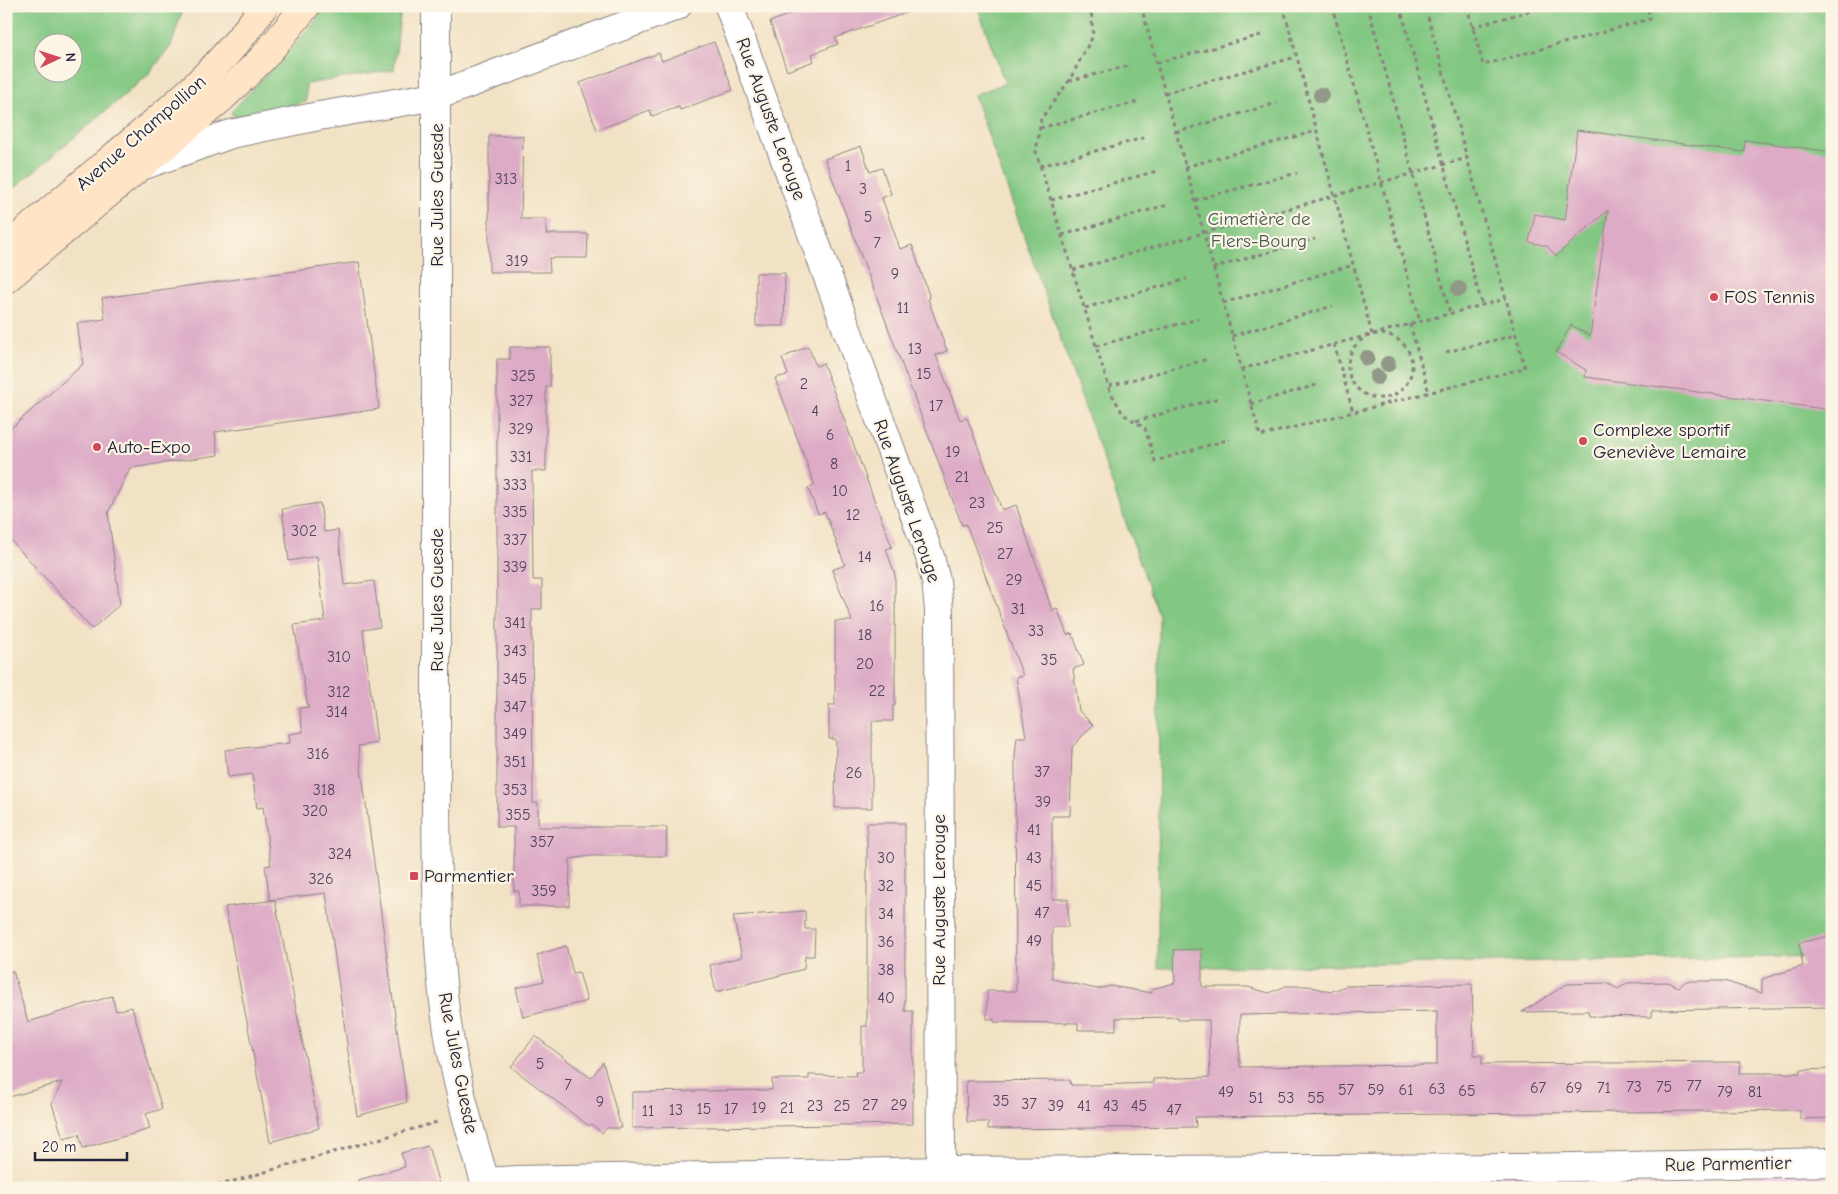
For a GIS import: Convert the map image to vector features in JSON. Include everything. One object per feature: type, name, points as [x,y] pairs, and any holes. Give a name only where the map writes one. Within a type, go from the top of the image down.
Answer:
[{"type":"street","name":"Avenue Champollion","points":[[6,248],[177,105],[237,44],[264,6]]},
{"type":"street","name":"Avenue Champollion","points":[[6,279],[223,97],[263,58],[306,6]]},
{"type":"street","name":"Rue Jules Guesde","points":[[436,6],[437,898],[446,1015],[454,1061],[486,1185]]},
{"type":"street","name":"Avenue Champollion","points":[[140,166],[231,134],[319,116],[436,96],[677,6]]},
{"type":"street","name":"Rue Auguste Lerouge","points":[[729,6],[930,557],[936,581],[939,610],[941,1171]]},
{"type":"street","name":"Rue Parmentier","points":[[486,1185],[537,1180],[941,1171],[1520,1168],[1832,1162]]},
{"type":"path","points":[[1091,6],[1093,36],[1069,81],[1041,119],[1036,152],[1096,346],[1109,386],[1124,414],[1145,428],[1155,460],[1230,439]]},
{"type":"path","points":[[1141,6],[1260,436],[1525,368],[1425,6]]},
{"type":"path","points":[[1216,6],[1216,8],[1225,6]]},
{"type":"path","points":[[1283,6],[1372,334]]},
{"type":"path","points":[[1332,6],[1420,322]]},
{"type":"path","points":[[1368,6],[1450,314]]},
{"type":"path","points":[[1400,6],[1482,305]]},
{"type":"path","points":[[1467,6],[1483,66],[1650,19],[1647,6]]},
{"type":"path","points":[[1472,27],[1548,6]]},
{"type":"path","points":[[1157,63],[1261,35]]},
{"type":"path","points":[[1165,93],[1296,58]]},
{"type":"path","points":[[1069,81],[1128,66]]},
{"type":"path","points":[[1040,128],[1137,102]]},
{"type":"path","points":[[1176,132],[1277,103]]},
{"type":"path","points":[[1185,167],[1316,131]]},
{"type":"path","points":[[1040,166],[1147,137]]},
{"type":"path","points":[[1073,270],[1467,158]]},
{"type":"path","points":[[1051,200],[1157,171]]},
{"type":"path","points":[[1195,200],[1297,173]]},
{"type":"path","points":[[1062,234],[1167,205]]},
{"type":"path","points":[[1214,268],[1315,240]]},
{"type":"path","points":[[1223,303],[1353,265]]},
{"type":"path","points":[[1084,308],[1187,279]]},
{"type":"path","points":[[1241,370],[1505,299]]},
{"type":"path","points":[[1232,336],[1333,306]]},
{"type":"path","points":[[1096,346],[1198,319]]},
{"type":"path","points":[[1410,324],[1429,393]]},
{"type":"path","points":[[1382,333],[1400,340],[1411,356],[1410,378],[1404,388],[1388,397],[1373,397],[1363,393],[1354,386],[1349,376],[1347,365],[1350,354],[1356,344],[1372,334],[1382,333]]},
{"type":"path","points":[[1446,352],[1516,335]]},
{"type":"path","points":[[1334,344],[1353,412]]},
{"type":"path","points":[[1411,356],[1418,354]]},
{"type":"path","points":[[1109,386],[1208,359]]},
{"type":"path","points":[[1344,377],[1349,376]]},
{"type":"path","points":[[1251,404],[1320,384]]},
{"type":"path","points":[[1388,397],[1390,403]]},
{"type":"path","points":[[1135,422],[1219,398]]},
{"type":"path","points":[[210,1188],[467,1113]]},
{"type":"shaded area","points":[[1832,1161],[1832,1188],[519,1188]]},
{"type":"green space","points":[[6,6],[184,6],[171,46],[148,75],[6,195]]},
{"type":"green space","points":[[325,6],[401,6],[394,70],[306,84],[306,102],[235,118],[231,112],[311,27]]},
{"type":"green space","name":"Complexe sportif Geneviève Lemaire","points":[[977,6],[1829,6],[1832,8],[1832,956],[1158,968],[1159,616],[974,95],[1005,83]]},
{"type":"building","points":[[810,6],[914,6],[914,10],[835,38],[838,44],[812,54],[814,61],[787,71],[770,22]]},
{"type":"building","points":[[714,42],[733,90],[680,110],[679,107],[652,116],[650,110],[597,130],[580,83],[659,53],[662,61]]},
{"type":"building","name":"FOS Tennis","points":[[1577,130],[1744,152],[1745,140],[1832,152],[1832,410],[1585,377],[1586,370],[1556,352],[1571,325],[1590,336],[1608,210],[1556,256],[1547,246],[1529,242],[1535,214],[1565,220]]},
{"type":"building","points":[[489,136],[523,136],[521,219],[546,219],[546,234],[588,234],[587,258],[549,258],[550,272],[489,272]]},
{"type":"building","points":[[861,146],[870,172],[882,168],[891,194],[882,198],[900,249],[912,245],[930,298],[928,299],[947,351],[936,355],[960,420],[967,418],[1002,510],[1016,505],[1052,610],[1057,608],[1067,635],[1072,633],[1084,665],[1073,669],[1079,711],[1093,725],[1072,747],[1070,816],[1052,816],[1052,899],[1068,899],[1068,927],[1052,927],[1052,979],[1097,989],[1111,986],[1152,993],[1152,989],[1175,983],[1174,950],[1202,949],[1202,987],[1248,987],[1269,993],[1286,986],[1309,986],[1330,992],[1346,986],[1472,984],[1474,1055],[1482,1055],[1482,1064],[1740,1062],[1739,1073],[1800,1073],[1800,1070],[1832,1069],[1832,1118],[1800,1119],[1800,1110],[1195,1117],[1196,1127],[988,1129],[988,1122],[967,1122],[966,1081],[1070,1080],[1071,1085],[1097,1085],[1153,1083],[1153,1079],[1210,1077],[1209,1020],[1178,1020],[1178,1017],[1116,1018],[1116,1030],[1078,1030],[1078,1023],[994,1022],[994,1019],[987,1019],[987,991],[1016,991],[1015,756],[1017,737],[1026,737],[1016,677],[1023,676],[966,524],[962,525],[825,159]],"holes":[[[1437,1011],[1437,1065],[1240,1067],[1240,1015]]]},
{"type":"building","name":"Auto-Expo","points":[[359,262],[379,409],[215,432],[218,455],[130,468],[108,513],[120,604],[92,629],[6,535],[6,433],[83,364],[77,323],[105,319],[102,298]]},
{"type":"building","points":[[756,273],[785,273],[784,326],[756,326]]},
{"type":"building","points":[[808,346],[816,366],[823,363],[892,547],[886,549],[895,575],[895,705],[893,705],[893,721],[872,721],[872,808],[835,808],[836,739],[829,739],[829,705],[835,705],[835,621],[852,621],[832,570],[845,565],[825,512],[818,514],[808,488],[815,486],[775,378],[788,375],[782,358]]},
{"type":"building","points":[[510,347],[550,347],[550,387],[546,387],[546,471],[532,471],[533,580],[542,580],[542,609],[532,609],[533,803],[538,803],[538,827],[667,827],[666,856],[591,856],[570,859],[569,906],[519,906],[519,891],[514,891],[514,827],[497,827],[497,359],[510,359]]},
{"type":"building","points":[[320,503],[324,532],[338,530],[344,585],[374,581],[380,627],[363,630],[377,743],[358,746],[407,1102],[357,1116],[326,893],[270,900],[265,866],[271,865],[263,807],[257,808],[252,774],[228,777],[225,750],[290,743],[289,734],[303,732],[299,708],[308,707],[294,625],[325,621],[317,556],[289,561],[282,509]]},
{"type":"building","points":[[867,823],[905,823],[905,1011],[913,1011],[913,1124],[632,1128],[632,1092],[772,1090],[772,1079],[809,1079],[809,1075],[856,1076],[855,1072],[862,1072],[862,1026],[867,1026]]},
{"type":"building","points":[[275,900],[319,1128],[270,1142],[225,907]]},
{"type":"building","points":[[805,911],[805,929],[815,929],[814,956],[805,956],[804,969],[716,992],[710,965],[742,957],[733,916]]},
{"type":"building","points":[[1832,935],[1832,1007],[1652,1010],[1652,1017],[1589,1016],[1588,1011],[1522,1012],[1567,984],[1607,983],[1618,989],[1627,983],[1668,982],[1679,987],[1686,981],[1724,981],[1762,993],[1762,979],[1803,966],[1799,943]]},
{"type":"building","points":[[566,946],[573,973],[579,972],[587,1001],[523,1017],[516,988],[544,981],[537,955]]},
{"type":"building","points":[[13,971],[28,1022],[112,996],[116,1011],[132,1007],[162,1109],[146,1114],[150,1129],[83,1148],[79,1134],[63,1138],[52,1104],[62,1082],[6,1098],[6,972]]},
{"type":"building","points":[[535,1036],[591,1078],[603,1062],[621,1128],[607,1128],[602,1133],[591,1124],[589,1126],[511,1067]]},
{"type":"building","points":[[428,1146],[440,1188],[359,1188],[358,1180],[405,1167],[401,1153]]},
{"type":"place","name":"FOS Tennis","points":[[1714,297]]},
{"type":"place","name":"Complexe sportif Geneviève Lemaire","points":[[1583,441]]},
{"type":"place","name":"Auto-Expo","points":[[97,447]]},
{"type":"place","name":"Parmentier","points":[[414,876]]},
{"type":"park label","name":"Cimetière de Flers-Bourg","points":[[1259,230]]}]
